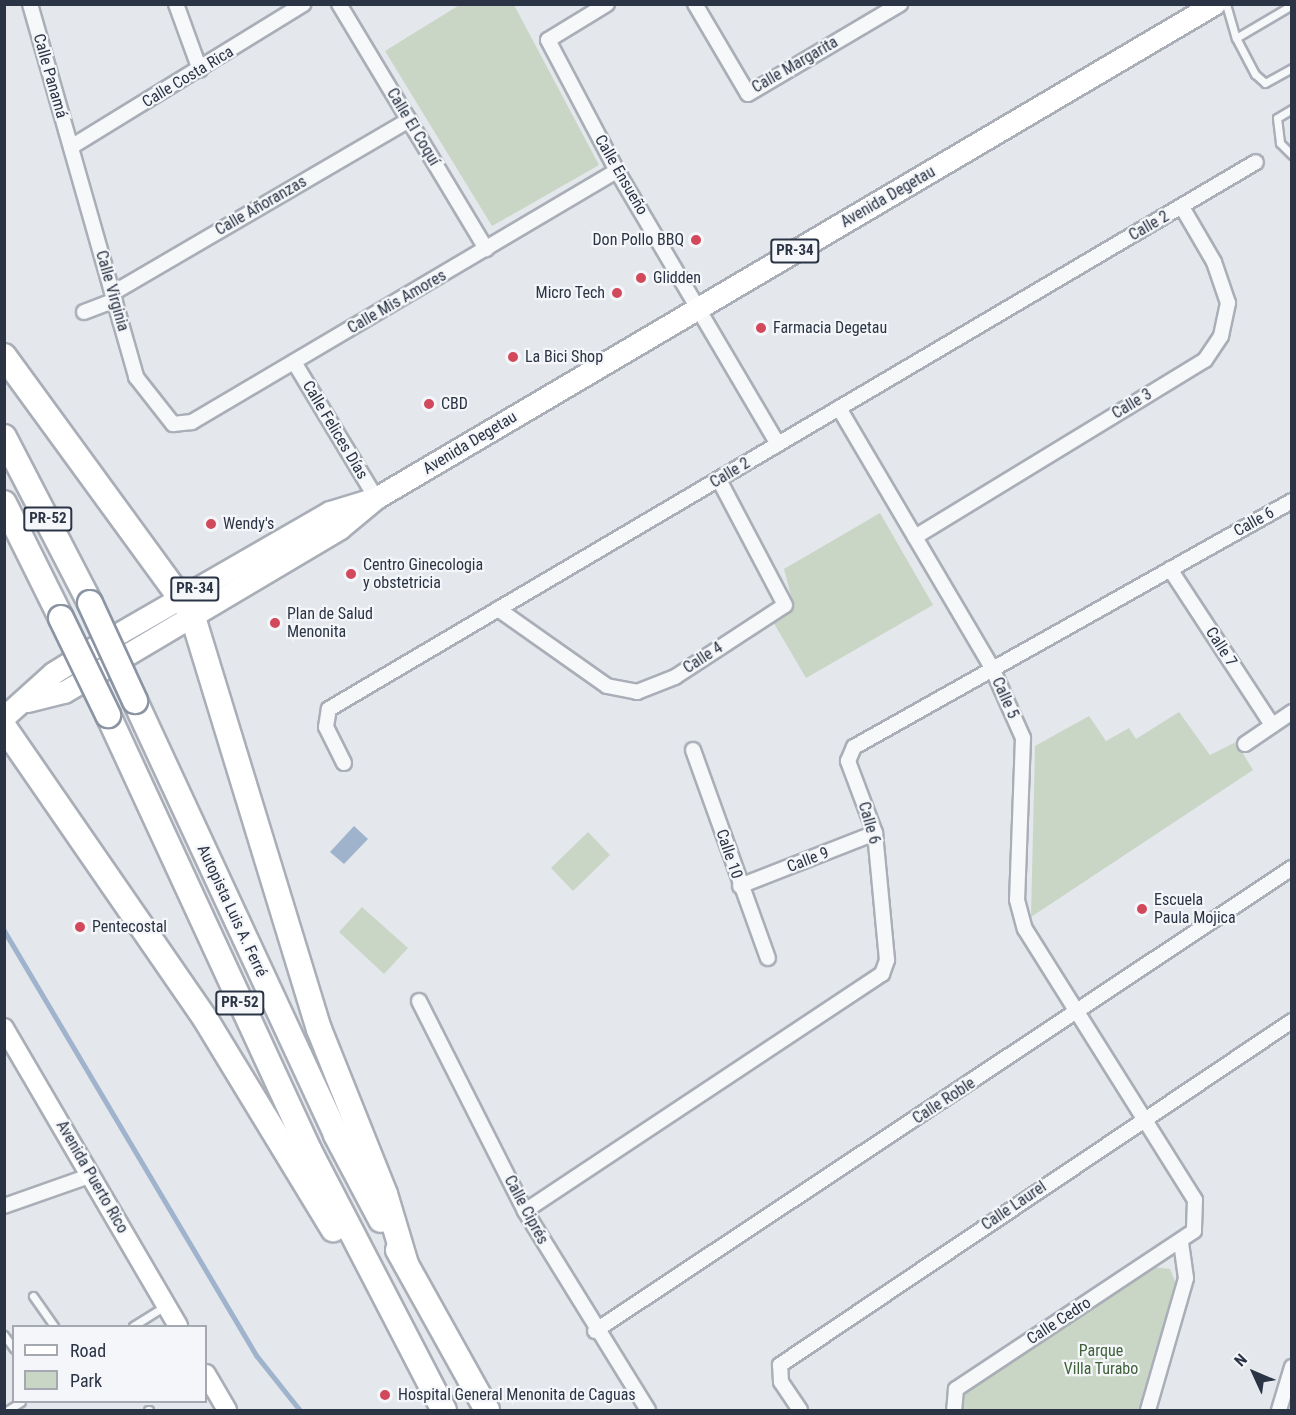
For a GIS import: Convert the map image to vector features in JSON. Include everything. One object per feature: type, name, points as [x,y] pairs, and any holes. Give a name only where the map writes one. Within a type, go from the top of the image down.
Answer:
[{"type":"highway","points":[[4,356],[187,606],[319,1029],[385,1194],[405,1264]]},
{"type":"highway","name":"Autopista Luis A. Ferré","points":[[4,436],[90,603],[336,1135],[487,1410]]},
{"type":"highway","name":"Autopista Luis A. Ferré","points":[[4,502],[108,715],[376,1288],[444,1410]]},
{"type":"highway","points":[[4,727],[206,1020],[328,1222],[376,1288]]},
{"type":"main road","name":"Avenida Degetau","points":[[4,717],[27,701],[53,673],[187,606],[330,512],[376,498],[1214,4]]},
{"type":"street","name":"Calle Panamá","points":[[30,4],[71,147]]},
{"type":"street","points":[[176,4],[200,70]]},
{"type":"street","name":"Calle Costa Rica","points":[[71,147],[200,70],[303,4]]},
{"type":"street","name":"Calle El Coquí","points":[[339,4],[486,249]]},
{"type":"street","name":"Calle Ensueño","points":[[607,4],[548,40],[617,171],[778,444]]},
{"type":"street","name":"Calle Margarita","points":[[695,4],[748,94],[900,4]]},
{"type":"street","name":"Calle Añoranzas","points":[[84,312],[114,297],[409,120]]},
{"type":"street","name":"Calle Virginia","points":[[71,147],[136,377],[173,424]]},
{"type":"street","name":"Calle 2","points":[[344,763],[326,727],[329,709],[1256,162]]},
{"type":"street","name":"Calle Mis Amores","points":[[173,424],[192,422],[617,171]]},
{"type":"street","name":"Calle 3","points":[[915,537],[1205,360],[1221,336],[1228,303],[1214,261],[1182,207]]},
{"type":"street","name":"Calle Felices Días","points":[[294,362],[376,498]]},
{"type":"street","name":"Calle 5","points":[[838,408],[992,668],[1023,738],[1017,900],[1025,929],[1076,1013]]},
{"type":"street","name":"Calle 4","points":[[498,609],[607,686],[637,692],[675,677],[785,605],[719,480]]},
{"type":"street","name":"Calle 6","points":[[525,1211],[882,974],[887,960],[875,833],[848,761],[854,747],[992,668],[1290,504]]},
{"type":"street","name":"Calle 7","points":[[1170,569],[1272,725]]},
{"type":"street","points":[[1245,744],[1292,712]]},
{"type":"street","name":"Calle 10","points":[[693,750],[740,886],[768,958]]},
{"type":"street","name":"Calle 9","points":[[740,886],[875,833]]},
{"type":"street","name":"Calle Roble","points":[[595,1331],[1292,868]]},
{"type":"street","name":"Calle Ciprés","points":[[419,1001],[525,1211],[595,1331],[648,1410]]},
{"type":"street","name":"Calle Cedro","points":[[954,1410],[956,1389],[1194,1232],[1195,1200],[1145,1117],[1076,1013]]},
{"type":"street","name":"Calle Laurel","points":[[800,1410],[781,1382],[780,1365],[1145,1117],[1292,1021]]},
{"type":"street","name":"Avenida Puerto Rico","points":[[4,1028],[92,1175],[177,1325]]},
{"type":"street","points":[[4,1206],[92,1175]]},
{"type":"street","points":[[1148,1410],[1186,1278],[1181,1242]]},
{"type":"street","points":[[1279,1410],[1292,1367]]},
{"type":"street","points":[[207,1376],[227,1410]]},
{"type":"lane","points":[[1226,4],[1236,38],[1255,74],[1266,83],[1292,68]]},
{"type":"lane","points":[[1236,38],[1292,5]]},
{"type":"lane","points":[[1292,109],[1277,118],[1280,143],[1292,155]]},
{"type":"lane","points":[[33,1296],[53,1325]]},
{"type":"lane","points":[[135,1325],[165,1306]]},
{"type":"lane","points":[[8,1410],[20,1405]]},
{"type":"green space","points":[[461,4],[514,5],[599,165],[492,226],[385,51]]},
{"type":"green space","points":[[880,513],[933,605],[806,678],[772,620],[794,607],[784,569]]},
{"type":"green space","points":[[1179,712],[1210,755],[1236,742],[1253,770],[1031,917],[1035,746],[1089,716],[1106,741],[1129,728],[1136,739]]},
{"type":"green space","points":[[588,832],[610,855],[573,891],[551,868]]},
{"type":"green space","points":[[362,907],[408,948],[384,974],[339,932]]},
{"type":"green space","name":"Parque Villa Turabo","points":[[1152,1267],[1170,1269],[1176,1284],[1140,1410],[958,1410],[961,1391]]},
{"type":"water","points":[[354,826],[368,839],[344,864],[330,852]]},
{"type":"waterway","points":[[4,930],[257,1356],[300,1410]]},
{"type":"place","name":"Don Pollo BBQ","points":[[696,240]]},
{"type":"place","name":"Glidden","points":[[641,278]]},
{"type":"place","name":"Micro Tech","points":[[617,293]]},
{"type":"place","name":"Farmacia Degetau","points":[[761,328]]},
{"type":"place","name":"La Bici Shop","points":[[513,357]]},
{"type":"place","name":"CBD","points":[[429,404]]},
{"type":"place","name":"Wendy's","points":[[211,524]]},
{"type":"place","name":"Centro Ginecologia y obstetricia","points":[[351,574]]},
{"type":"place","name":"Plan de Salud Menonita","points":[[275,623]]},
{"type":"place","name":"Escuela Paula Mojica","points":[[1142,909]]},
{"type":"place","name":"Pentecostal","points":[[80,927]]},
{"type":"place","name":"Hospital General Menonita de Caguas","points":[[385,1395]]}]
